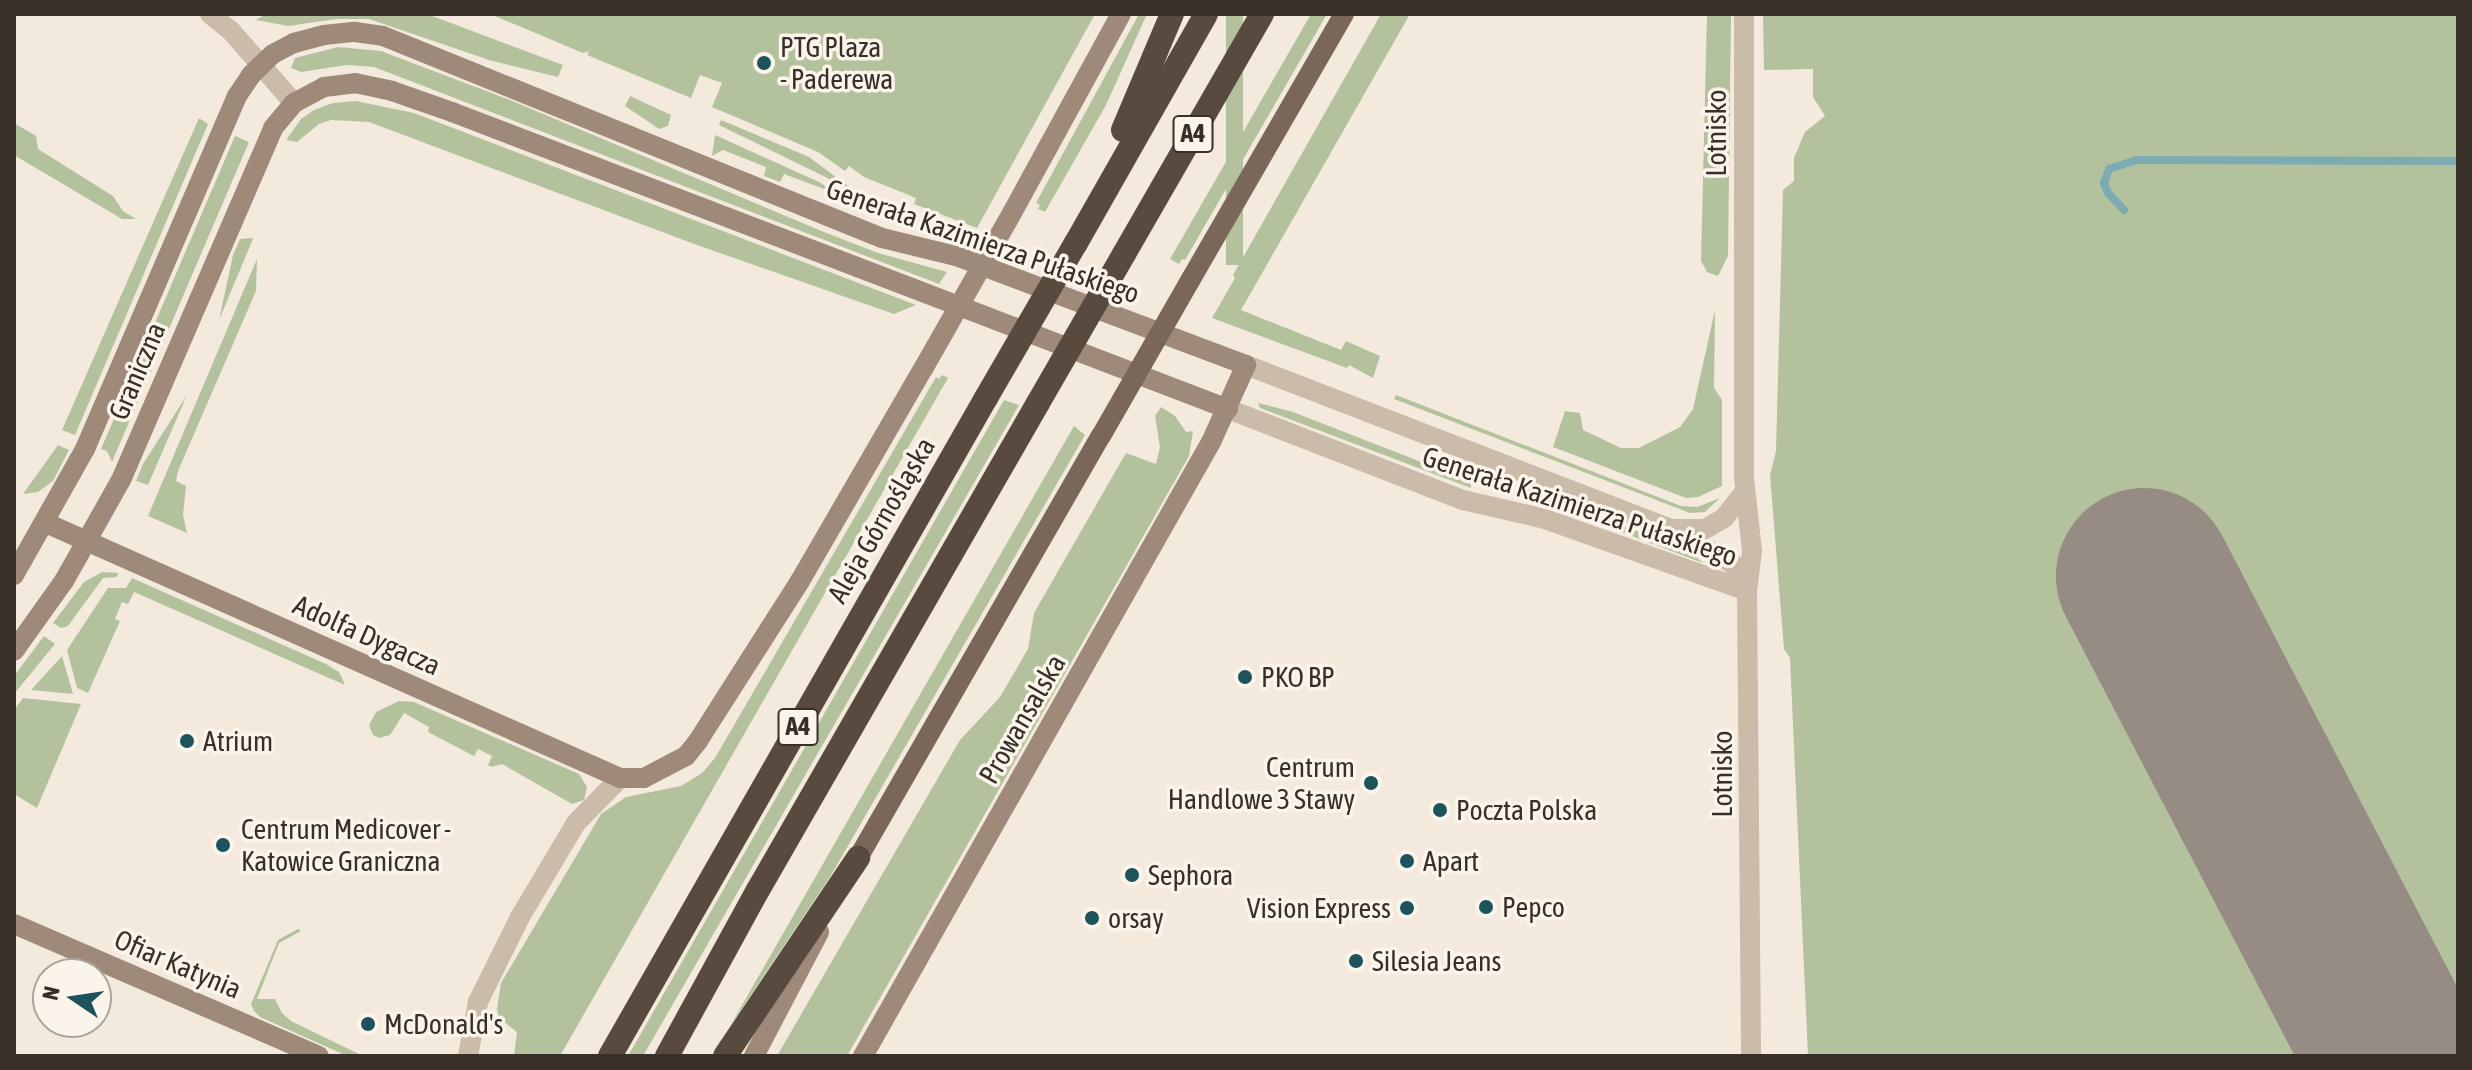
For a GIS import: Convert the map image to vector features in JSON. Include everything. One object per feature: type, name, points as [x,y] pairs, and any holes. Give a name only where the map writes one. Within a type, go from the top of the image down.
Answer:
[{"type":"highway","points":[[1076,243],[1172,14]]},
{"type":"highway","name":"Aleja Górnośląska","points":[[610,1056],[1206,14]]},
{"type":"highway","name":"A4","points":[[667,1056],[758,890],[1262,14]]},
{"type":"highway","points":[[725,1056],[858,858]]},
{"type":"main road","points":[[858,858],[1344,14]]},
{"type":"street","points":[[210,14],[232,32],[294,103]]},
{"type":"street","name":"Aleja Górnośląska","points":[[620,778],[644,778],[686,756],[698,741],[800,581],[1012,213],[1121,14]]},
{"type":"street","name":"Lotnisko","points":[[1744,14],[1744,492],[1752,551],[1747,591],[1751,1056]]},
{"type":"street","name":"Generała Kazimierza Pułaskiego","points":[[260,65],[282,48],[310,38],[338,32],[375,34],[488,76],[749,186],[882,238],[956,256],[1671,529],[1733,564],[1747,591]]},
{"type":"street","name":"Graniczna","points":[[14,575],[46,523],[89,440],[237,96],[260,65]]},
{"type":"street","name":"Generała Kazimierza Pułaskiego","points":[[294,103],[311,91],[340,84],[355,83],[392,91],[1463,500],[1545,519],[1747,591]]},
{"type":"street","name":"Graniczna","points":[[14,651],[88,541],[121,480],[267,140],[294,103]]},
{"type":"street","name":"Prowansalska","points":[[863,1056],[1228,409],[1246,365]]},
{"type":"street","points":[[1671,529],[1705,529],[1724,518],[1744,492]]},
{"type":"street","name":"Adolfa Dygacza","points":[[46,523],[620,778]]},
{"type":"street","points":[[468,1056],[478,1002],[520,917],[576,823],[620,778]]},
{"type":"street","points":[[754,1056],[858,858]]},
{"type":"street","name":"Ofiar Katynia","points":[[14,924],[319,1056]]},
{"type":"green space","points":[[266,14],[427,14],[563,65],[558,77],[489,60],[369,19],[336,19],[288,26],[256,20]]},
{"type":"green space","points":[[490,14],[1095,14],[977,228],[914,204],[916,198],[864,177],[849,166],[845,171],[818,152],[712,107],[722,83],[700,75],[691,98],[587,55],[589,51],[583,53]]},
{"type":"green space","points":[[1139,14],[1147,14],[1106,105],[1045,212],[1038,209],[1040,205],[1036,203]]},
{"type":"green space","points":[[1226,14],[1243,14],[1243,265],[1226,265]]},
{"type":"green space","points":[[1311,14],[1327,14],[1185,260],[1182,259],[1179,264],[1170,259]]},
{"type":"green space","points":[[1381,14],[1410,14],[1241,310],[1341,350],[1346,341],[1380,356],[1373,378],[1349,365],[1347,368],[1212,318],[1235,278],[1233,275]]},
{"type":"green space","points":[[1707,14],[1731,14],[1728,256],[1718,276],[1707,272],[1701,261]]},
{"type":"green space","points":[[1763,14],[2458,14],[2458,1038],[2196,532],[2079,590],[2324,1056],[1808,1056],[1790,658],[1784,649],[1770,475],[1776,451],[1783,190],[1794,181],[1794,158],[1805,132],[1825,116],[1813,97],[1813,69],[1764,70]]},
{"type":"green space","points":[[338,47],[381,51],[510,100],[819,230],[878,253],[947,272],[939,284],[374,67],[347,65],[301,72],[291,68],[295,58]]},
{"type":"green space","points":[[630,96],[671,115],[668,126],[659,129],[625,106]]},
{"type":"green space","points":[[356,101],[414,113],[916,305],[894,314],[697,245],[369,122],[331,120],[319,124],[297,142],[286,140],[301,119],[314,110],[333,103]]},
{"type":"green space","points":[[199,118],[208,124],[75,435],[62,430]]},
{"type":"green space","points":[[721,120],[809,157],[856,192],[719,125]]},
{"type":"green space","points":[[14,123],[36,136],[38,149],[113,196],[123,211],[136,219],[122,219],[14,155]]},
{"type":"green space","points":[[715,135],[819,182],[840,195],[784,174],[780,182],[764,176],[766,167],[723,150],[712,156]]},
{"type":"green space","points":[[235,136],[249,142],[112,462],[107,451],[101,449]]},
{"type":"green space","points":[[251,238],[219,320],[233,255],[240,239]]},
{"type":"green space","points":[[257,259],[256,291],[178,471],[176,481],[186,486],[183,515],[187,533],[148,516]]},
{"type":"green space","points":[[1715,310],[1714,388],[1722,400],[1722,486],[1698,497],[1686,498],[1553,447],[1565,411],[1580,413],[1583,430],[1621,448],[1639,448],[1680,427],[1693,409]]},
{"type":"green space","points":[[942,375],[948,378],[560,1056],[514,1056],[517,1032],[499,1018],[497,1009],[501,983],[601,814],[626,797],[681,786],[702,773],[715,758],[936,377],[939,379]]},
{"type":"green space","points":[[187,395],[148,485],[136,481],[143,464]]},
{"type":"green space","points":[[1396,395],[1681,506],[1697,507],[1720,498],[1705,512],[1690,513],[1394,399]]},
{"type":"green space","points":[[1004,400],[1019,405],[643,1056],[628,1056]]},
{"type":"green space","points":[[1258,403],[1293,412],[1470,481],[1471,488],[1260,408]]},
{"type":"green space","points":[[1161,407],[1175,416],[1186,432],[1193,431],[1189,456],[847,1056],[777,1056],[960,740],[1000,697],[1028,649],[1034,613],[1126,453],[1156,464],[1160,447],[1155,416]]},
{"type":"green space","points":[[1074,426],[1085,435],[830,877],[730,1026]]},
{"type":"green space","points":[[58,445],[69,450],[53,481],[38,492],[23,494]]},
{"type":"green space","points":[[1529,489],[1691,552],[1703,563],[1527,496],[1525,493]]},
{"type":"green space","points":[[102,572],[118,573],[117,577],[103,578],[68,626],[61,628],[53,623],[84,582]]},
{"type":"green space","points":[[132,578],[326,664],[339,672],[345,685],[134,592],[128,604],[122,602],[115,619],[120,621],[88,693],[77,688],[67,650],[108,588],[126,588]]},
{"type":"green space","points":[[44,636],[55,644],[14,694],[14,676]]},
{"type":"green space","points":[[62,656],[73,694],[31,690]]},
{"type":"green space","points":[[23,698],[81,704],[37,808],[14,794],[14,710]]},
{"type":"green space","points":[[399,701],[414,702],[579,774],[587,787],[584,800],[572,804],[502,764],[492,767],[488,765],[492,756],[478,749],[474,756],[428,732],[429,727],[404,713],[390,735],[379,738],[373,735],[369,725],[376,712]]},
{"type":"green space","points":[[298,929],[301,931],[279,943],[257,999],[275,999],[282,1013],[291,1021],[363,1056],[347,1056],[260,1017],[254,1011],[251,1004],[278,940]]},
{"type":"waterway","points":[[2124,210],[2108,193],[2104,183],[2109,169],[2137,160],[2458,161]]},
{"type":"runway","points":[[2144,576],[2394,1056]]},
{"type":"place","name":"PTG Plaza - Paderewa","points":[[764,63]]},
{"type":"place","name":"PKO BP","points":[[1245,677]]},
{"type":"place","name":"Atrium","points":[[187,741]]},
{"type":"place","name":"Centrum Handlowe 3 Stawy","points":[[1371,783]]},
{"type":"place","name":"Poczta Polska","points":[[1440,810]]},
{"type":"place","name":"Centrum Medicover - Katowice Graniczna","points":[[223,845]]},
{"type":"place","name":"Apart","points":[[1407,861]]},
{"type":"place","name":"Sephora","points":[[1132,875]]},
{"type":"place","name":"Pepco","points":[[1486,907]]},
{"type":"place","name":"Vision Express","points":[[1407,908]]},
{"type":"place","name":"orsay","points":[[1092,918]]},
{"type":"place","name":"Silesia Jeans","points":[[1356,961]]},
{"type":"place","name":"McDonald's","points":[[368,1024]]}]
